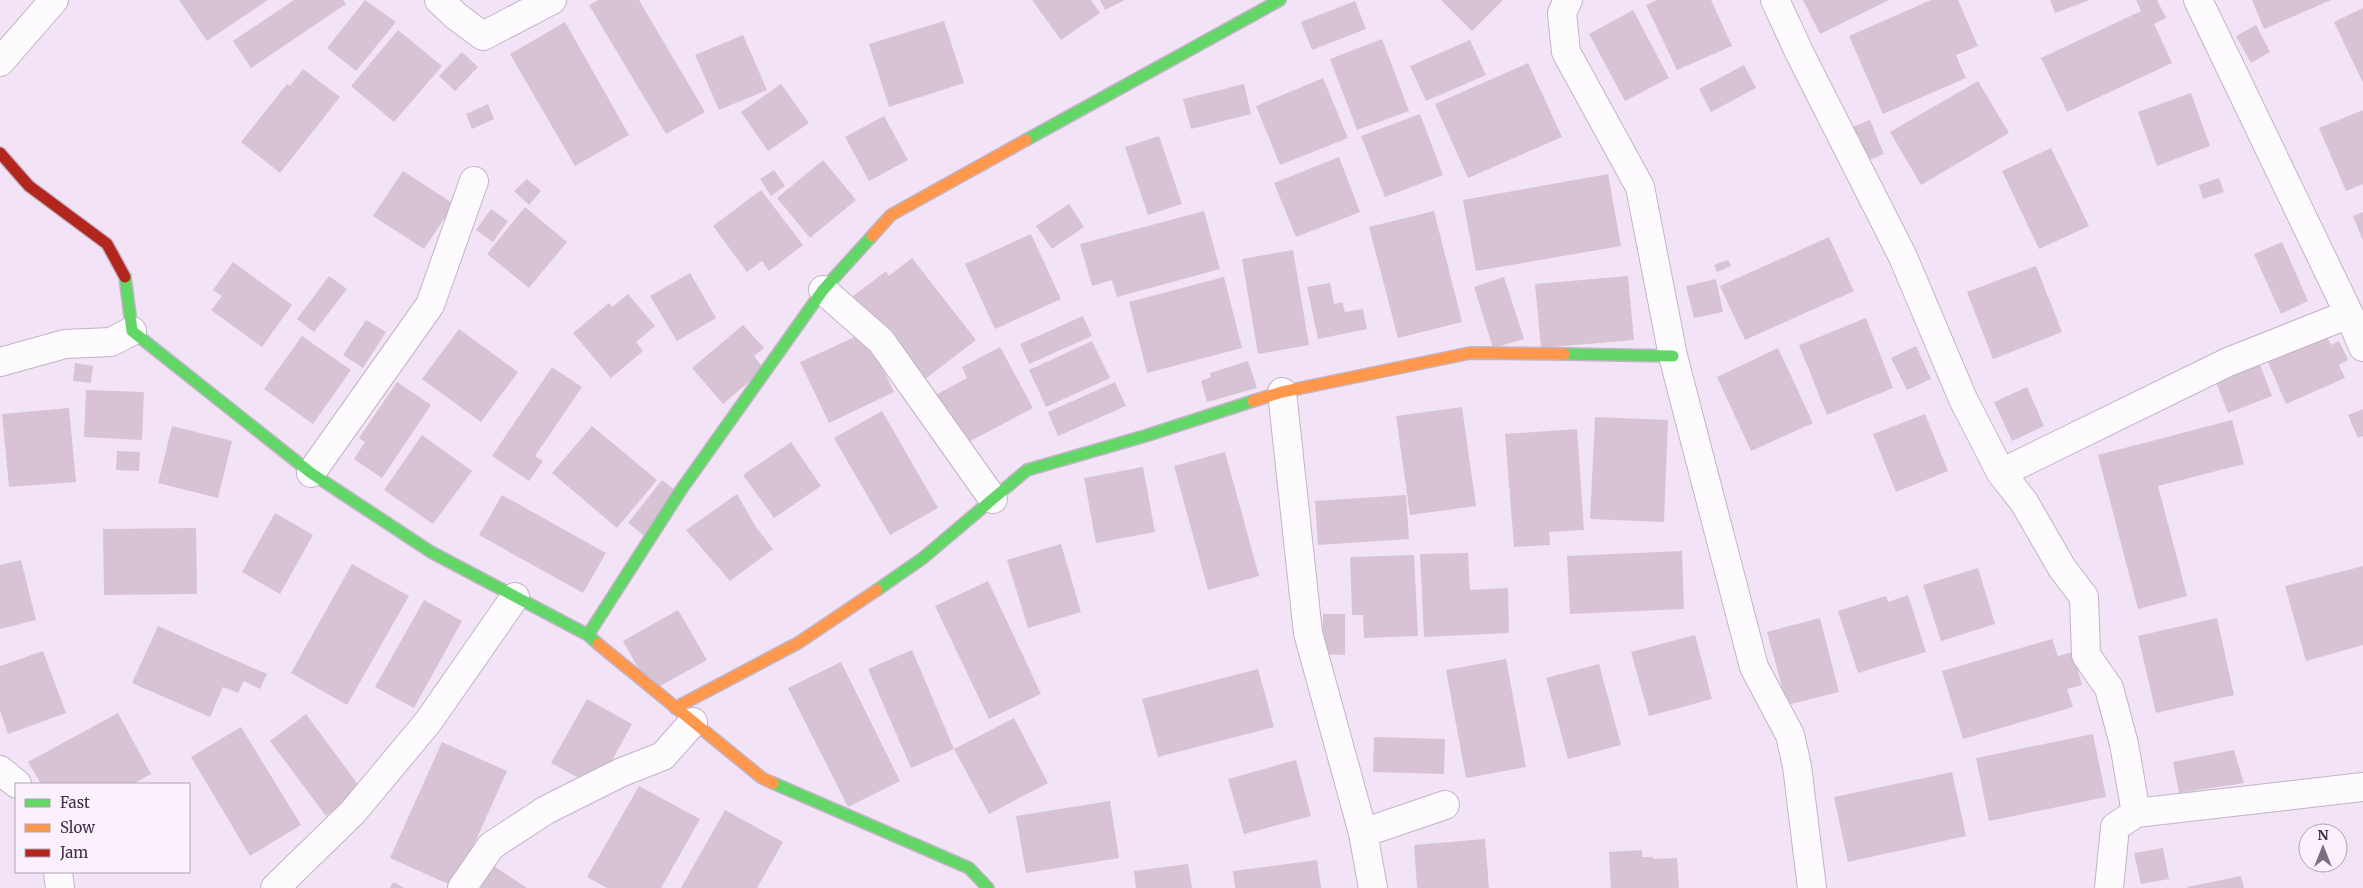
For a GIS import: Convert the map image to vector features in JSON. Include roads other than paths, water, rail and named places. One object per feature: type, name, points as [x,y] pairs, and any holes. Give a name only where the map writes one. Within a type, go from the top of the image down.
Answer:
[{"type":"street","points":[[0,62],[54,0]]},
{"type":"street","points":[[439,0],[483,36],[552,0]]},
{"type":"street","points":[[588,634],[681,490],[823,290],[891,214],[1280,0]]},
{"type":"street","points":[[1568,0],[1562,13],[1566,52],[1640,187],[1673,356],[1754,667],[1790,736],[1797,766],[1812,888]]},
{"type":"street","points":[[1775,0],[1800,54],[1903,257],[1963,399],[2001,473],[2024,502],[2062,568],[2084,597],[2086,655],[2110,688],[2124,744],[2136,813]]},
{"type":"street","points":[[2001,473],[2228,362],[2357,327],[2198,0]]},
{"type":"street","points":[[0,152],[29,186],[107,244],[126,279],[132,331],[311,473],[431,552],[588,634],[762,778],[969,868],[988,888]]},
{"type":"street","points":[[311,473],[430,304],[474,180]]},
{"type":"street","points":[[823,290],[880,342],[993,499]]},
{"type":"street","points":[[0,362],[65,344],[110,342],[132,331]]},
{"type":"street","points":[[462,888],[491,846],[546,810],[622,772],[663,756],[684,715],[798,643],[923,558],[1027,470],[1145,436],[1282,392],[1470,353],[1673,356]]},
{"type":"street","points":[[1282,392],[1308,633],[1362,833],[1374,888]]},
{"type":"street","points":[[275,888],[353,812],[428,722],[515,597]]},
{"type":"street","points":[[0,770],[16,783]]},
{"type":"street","points":[[2109,888],[2115,827],[2136,813],[2363,787]]},
{"type":"street","points":[[1362,833],[1445,805]]},
{"type":"street","points":[[58,873],[60,888]]}]
